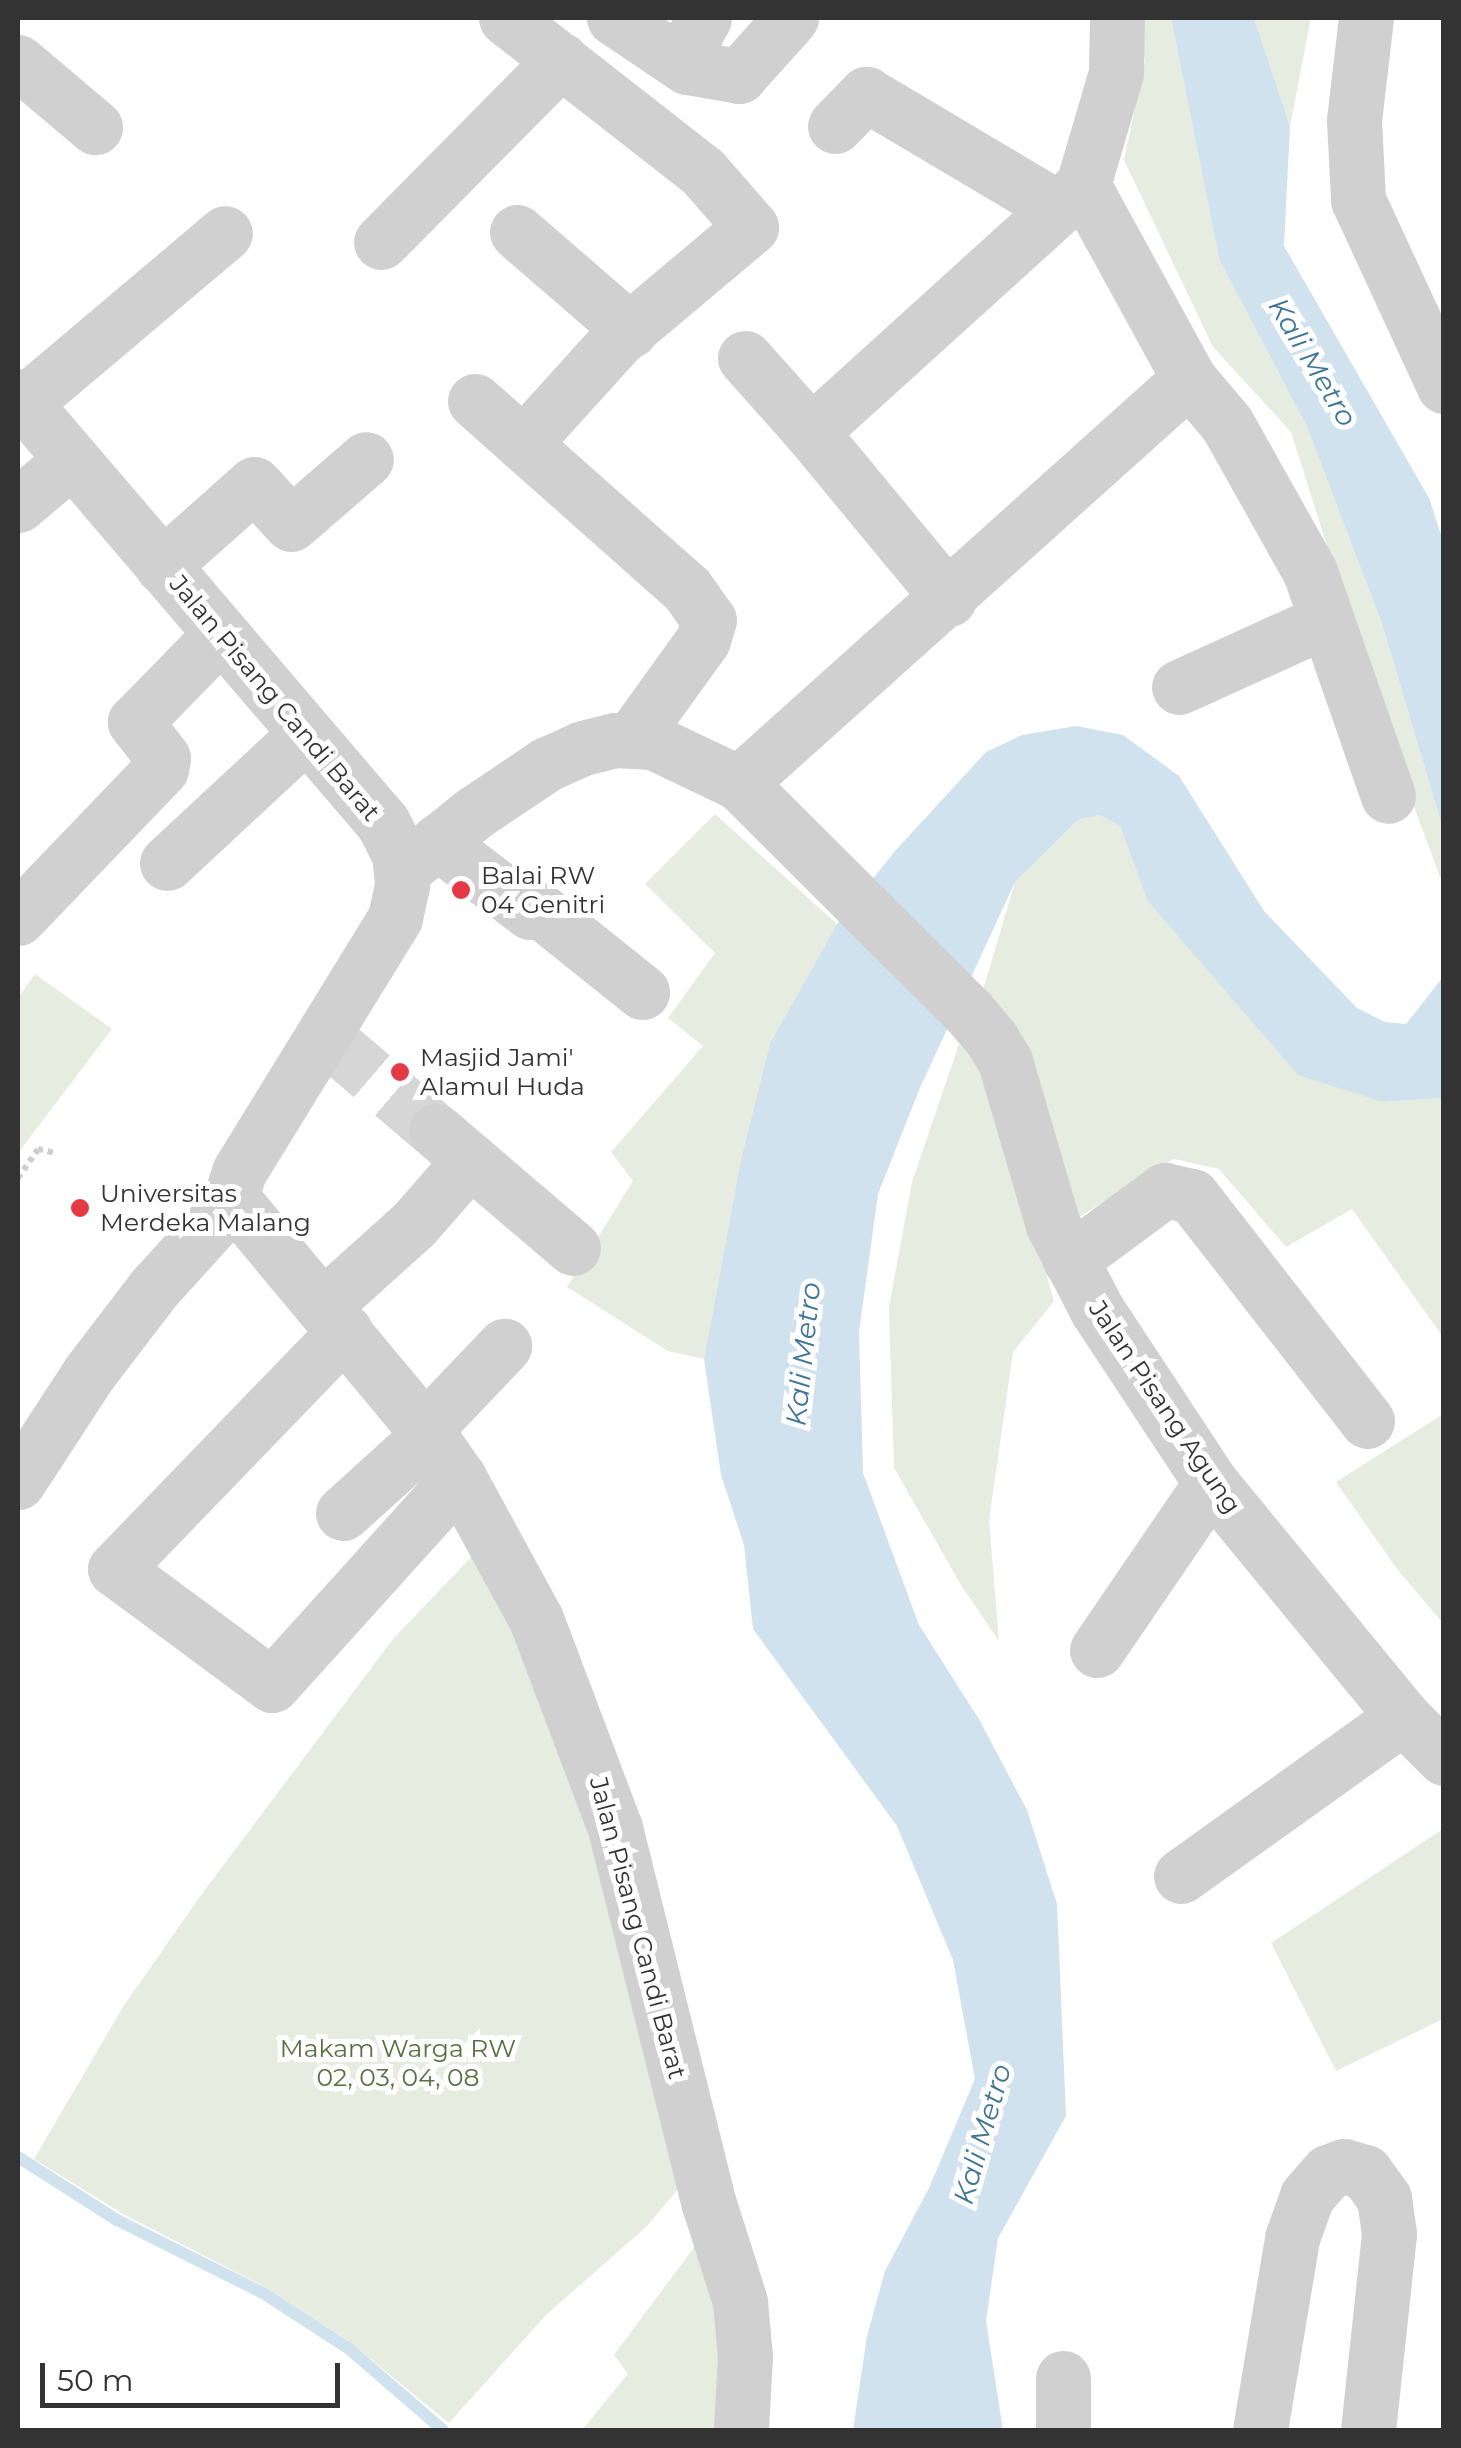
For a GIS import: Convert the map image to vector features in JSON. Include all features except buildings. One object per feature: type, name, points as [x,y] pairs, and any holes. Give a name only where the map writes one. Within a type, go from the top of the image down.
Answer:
[{"type":"street","points":[[506,18],[703,172],[751,227],[630,330],[523,444]]},
{"type":"street","points":[[614,18],[687,67],[739,76],[792,18]]},
{"type":"street","points":[[811,432],[1069,196],[1116,73],[1117,18]]},
{"type":"street","points":[[1368,22],[1354,120],[1358,200],[1444,386]]},
{"type":"street","points":[[381,242],[561,60]]},
{"type":"street","points":[[18,62],[95,127]]},
{"type":"street","points":[[836,126],[866,94],[1069,196],[1189,380],[1228,424],[1310,572],[1388,796]]},
{"type":"street","points":[[517,232],[630,330]]},
{"type":"street","points":[[21,400],[225,233]]},
{"type":"street","points":[[744,358],[811,432],[948,599]]},
{"type":"street","points":[[739,783],[1189,380]]},
{"type":"street","name":"Jalan Pisang Candi Barat","points":[[21,400],[382,823],[420,856]]},
{"type":"street","points":[[18,1482],[122,1330],[182,1254],[233,1201],[232,1185],[327,1037],[395,918],[420,856],[547,764],[584,748],[631,740],[702,640],[709,620],[687,590],[474,401]]},
{"type":"street","points":[[162,566],[254,484],[291,524],[366,459]]},
{"type":"street","points":[[18,505],[72,460]]},
{"type":"street","points":[[1179,688],[1327,620]]},
{"type":"street","points":[[18,918],[161,769],[163,758],[135,722],[221,634]]},
{"type":"street","points":[[167,863],[306,734]]},
{"type":"street","name":"Jalan Pisang Agung","points":[[631,740],[673,749],[739,783],[968,1010],[1005,1061],[1040,1188],[1070,1260],[1097,1310],[1212,1483],[1403,1716],[1444,1758]]},
{"type":"street","points":[[420,856],[530,912],[536,907],[642,992]]},
{"type":"street","points":[[504,1346],[272,1685],[114,1569],[414,1224],[453,1146],[573,1248]]},
{"type":"street","points":[[1070,1260],[1165,1190],[1192,1196],[1367,1421]]},
{"type":"street","name":"Jalan Pisang Candi Barat","points":[[233,1201],[438,1447],[536,1618],[616,1828],[709,2204],[744,2322],[742,2430]]},
{"type":"street","points":[[343,1513],[438,1447]]},
{"type":"street","points":[[1097,1650],[1212,1483]]},
{"type":"street","points":[[1181,1876],[1403,1716]]},
{"type":"street","points":[[1260,2430],[1292,2238],[1307,2196],[1328,2172],[1344,2166],[1365,2172],[1384,2198],[1389,2234],[1368,2430]]},
{"type":"path","points":[[18,1178],[38,1149],[56,1153]]},
{"type":"green space","points":[[1136,18],[1171,18],[1219,259],[1307,427],[1382,624],[1443,829],[1443,885],[1383,723],[1291,432],[1213,347],[1124,160],[1145,61]]},
{"type":"green space","points":[[1254,18],[1311,18],[1290,126]]},
{"type":"green space","points":[[715,814],[837,924],[770,1043],[741,1159],[704,1359],[668,1351],[567,1287],[633,1181],[611,1152],[703,1046],[668,1018],[715,953],[645,884]]},
{"type":"green space","points":[[1099,815],[1120,826],[1147,900],[1383,1102],[1443,1098],[1443,1337],[1352,1209],[1286,1247],[1219,1169],[1174,1159],[1071,1222],[981,997],[1015,882],[1078,820]]},
{"type":"green space","points":[[35,974],[112,1029],[18,1153],[18,998]]},
{"type":"green space","points":[[959,1044],[991,1079],[1054,1301],[1013,1352],[989,1520],[999,1641],[961,1585],[894,1468],[889,1307],[912,1182]]},
{"type":"green space","points":[[1443,1414],[1443,1623],[1397,1569],[1336,1482]]},
{"type":"green space","name":"Makam Warga RW 02, 03, 04, 08","points":[[478,1550],[547,1679],[690,2175],[646,2227],[546,2315],[449,2423],[346,2339],[263,2286],[123,2214],[34,2159],[123,2007],[201,1895],[393,1639]]},
{"type":"green space","points":[[1443,1829],[1443,2019],[1336,2071],[1271,1943]]},
{"type":"green space","points":[[701,2238],[718,2289],[723,2430],[582,2430],[628,2374],[614,2355]]},
{"type":"water","name":"Kali Metro","points":[[1171,18],[1254,18],[1290,126],[1284,246],[1429,498],[1444,544],[1443,829],[1382,624],[1307,427],[1219,259]]},
{"type":"water","name":"Kali Metro","points":[[1076,726],[1123,735],[1179,776],[1264,911],[1357,1008],[1385,1022],[1406,1024],[1443,977],[1443,1098],[1383,1102],[1298,1075],[1147,900],[1120,826],[1099,815],[1078,820],[1015,882],[919,1090],[878,1194],[859,1332],[863,1473],[919,1625],[980,1721],[1027,1810],[1057,1904],[1066,2116],[998,2238],[986,2321],[1003,2430],[853,2430],[867,2336],[885,2271],[929,2188],[975,2079],[953,1960],[897,1826],[753,1629],[744,1545],[721,1475],[704,1359],[741,1159],[770,1043],[837,924],[895,851],[986,752],[1022,735]]},
{"type":"waterway","points":[[18,2157],[117,2220],[263,2293],[348,2348],[443,2430]]},
{"type":"tunnel","points":[[330,1040],[436,1131]]},
{"type":"place","name":"Balai RW 04 Genitri","points":[[461,890]]},
{"type":"place","name":"Masjid Jami' Alamul Huda","points":[[400,1072]]},
{"type":"place","name":"Universitas Merdeka Malang","points":[[80,1208]]}]
